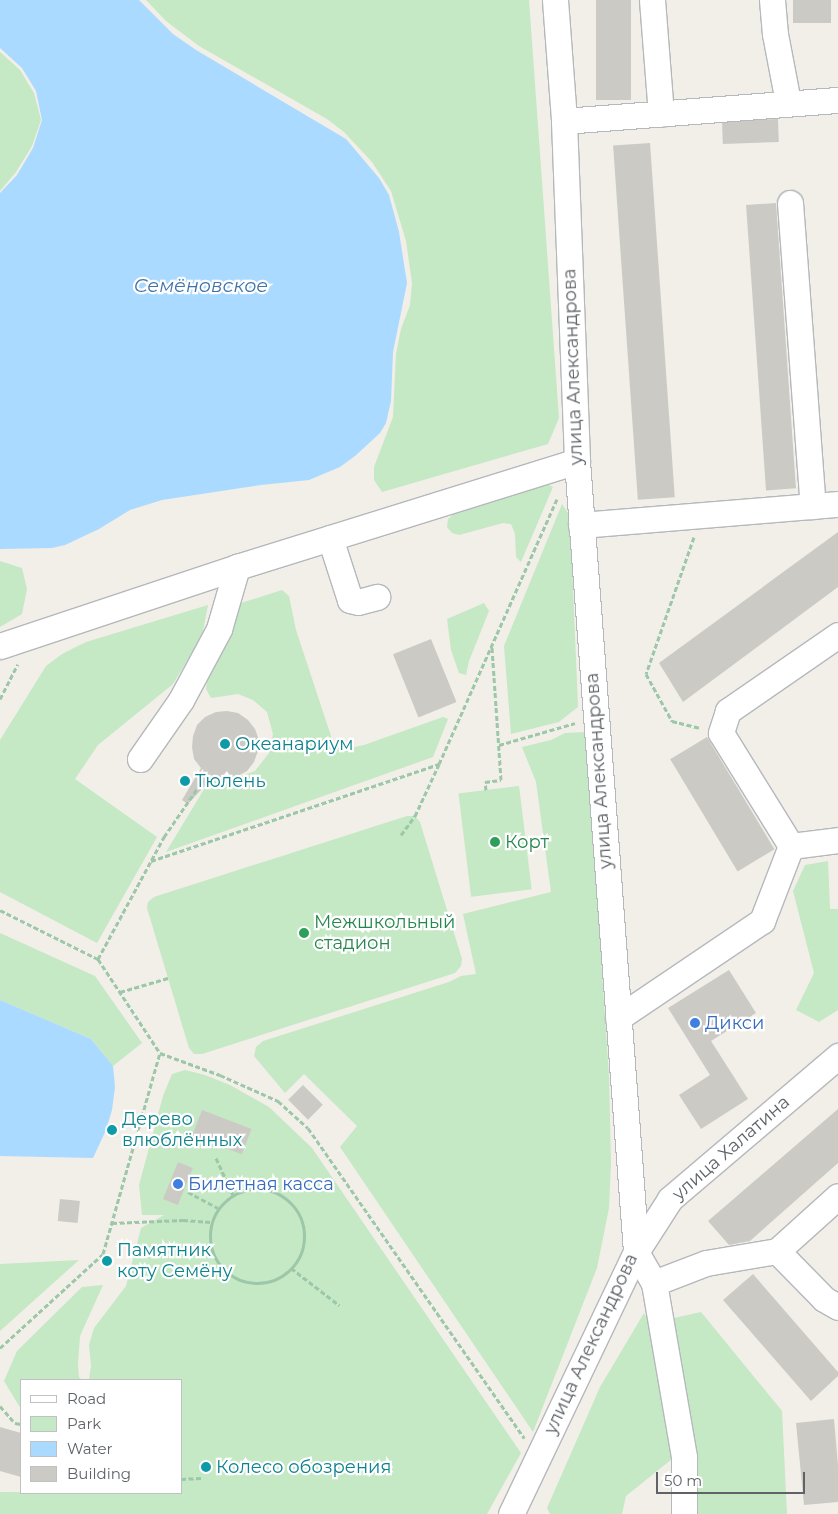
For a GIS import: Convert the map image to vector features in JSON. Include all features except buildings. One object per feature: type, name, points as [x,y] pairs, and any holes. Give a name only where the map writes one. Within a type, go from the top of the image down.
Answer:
[{"type":"street","name":"улица Александрова","points":[[512,1514],[636,1252],[576,462],[564,121],[555,0]]},
{"type":"street","points":[[652,0],[661,114]]},
{"type":"street","points":[[772,0],[788,102]]},
{"type":"street","points":[[564,121],[788,102],[838,100]]},
{"type":"street","points":[[790,203],[813,506]]},
{"type":"street","points":[[0,646],[237,567],[576,462]]},
{"type":"street","points":[[581,525],[838,504]]},
{"type":"street","points":[[330,538],[350,600],[358,602],[377,597]]},
{"type":"street","points":[[140,759],[181,700],[219,629],[237,567]]},
{"type":"street","points":[[790,846],[721,733],[728,711],[838,635]]},
{"type":"street","points":[[790,846],[838,840]]},
{"type":"street","points":[[618,1018],[762,921],[790,846]]},
{"type":"street","name":"улица Халатина","points":[[636,1252],[670,1199],[838,1056]]},
{"type":"street","points":[[654,1283],[706,1263],[777,1250],[838,1196]]},
{"type":"street","points":[[777,1250],[824,1299],[838,1307]]},
{"type":"street","points":[[636,1252],[654,1283],[684,1457],[684,1514]]},
{"type":"path","points":[[401,835],[415,816],[440,764],[560,492],[579,491]]},
{"type":"path","points":[[701,515],[646,674],[672,721],[721,733]]},
{"type":"path","points":[[0,700],[33,634]]},
{"type":"path","points":[[486,790],[485,782],[501,780],[492,646]]},
{"type":"path","points":[[499,745],[556,730],[578,722],[595,721]]},
{"type":"path","points":[[151,861],[440,764]]},
{"type":"path","points":[[98,959],[164,837],[202,780]]},
{"type":"path","points":[[0,910],[98,959],[160,1054],[220,1075],[278,1101],[308,1128],[529,1445]]},
{"type":"path","points":[[120,992],[168,978]]},
{"type":"path","points":[[0,1348],[104,1254],[160,1054]]},
{"type":"path","points":[[216,1158],[233,1195]]},
{"type":"path","points":[[247,1189],[270,1190],[290,1201],[297,1210],[304,1232],[301,1254],[291,1268],[278,1279],[255,1284],[234,1277],[217,1262],[210,1240],[211,1222],[218,1208],[233,1195],[247,1189]]},
{"type":"path","points":[[188,1192],[218,1208]]},
{"type":"path","points":[[112,1223],[182,1220],[211,1222]]},
{"type":"path","points":[[291,1268],[339,1305]]},
{"type":"path","points":[[0,1406],[15,1423],[20,1424]]},
{"type":"path","points":[[182,1479],[201,1478]]},
{"type":"green space","points":[[146,0],[529,0],[559,418],[548,444],[382,492],[374,480],[374,467],[393,417],[396,354],[401,329],[410,305],[412,283],[406,241],[391,191],[372,162],[344,132],[327,119],[199,46],[166,21]]},
{"type":"green space","points":[[0,52],[20,70],[34,93],[41,120],[32,146],[16,172],[0,191]]},
{"type":"green space","points":[[547,484],[553,487],[521,562],[516,557],[515,534],[511,524],[503,523],[459,535],[452,533],[447,527],[448,519],[456,512]]},
{"type":"green space","points":[[562,504],[570,516],[578,707],[559,722],[511,734],[504,646]]},
{"type":"green space","points":[[0,561],[22,568],[27,589],[22,614],[0,627]]},
{"type":"green space","points":[[282,590],[289,596],[296,630],[332,739],[337,745],[345,749],[364,745],[443,717],[448,719],[433,757],[166,852],[206,786],[215,779],[233,779],[255,771],[269,753],[273,734],[267,712],[253,700],[238,694],[211,698],[206,689],[208,672],[220,655],[234,616],[241,603]]},
{"type":"green space","points":[[484,603],[489,611],[469,661],[466,675],[459,673],[451,650],[447,619]]},
{"type":"green space","points":[[208,605],[202,636],[173,684],[98,745],[75,779],[157,837],[97,943],[0,892],[0,740],[46,666],[62,654],[86,642]]},
{"type":"green space","points":[[586,732],[609,1076],[611,1163],[609,1208],[597,1268],[533,1432],[340,1147],[357,1126],[304,1074],[285,1093],[254,1056],[256,1047],[263,1041],[449,982],[461,976],[476,974],[463,914],[551,892],[536,782],[522,747],[551,740],[565,733]]},
{"type":"green space","name":"Корт","points":[[519,786],[532,889],[471,897],[458,793]]},
{"type":"green space","name":"Межшкольный стадион","points":[[407,816],[415,816],[420,822],[462,959],[461,966],[455,973],[202,1054],[194,1054],[189,1048],[147,908],[148,902],[154,897]]},
{"type":"green space","points":[[828,861],[830,909],[838,909],[838,1010],[819,1022],[796,1010],[814,973],[793,891],[805,865]]},
{"type":"green space","points":[[0,933],[95,976],[142,1043],[113,1066],[91,1039],[0,1000]]},
{"type":"green space","points":[[185,1070],[205,1075],[230,1085],[269,1107],[312,1148],[521,1453],[487,1514],[0,1514],[0,1492],[20,1492],[20,1494],[182,1494],[182,1379],[89,1379],[91,1366],[89,1345],[94,1328],[126,1286],[141,1228],[164,1215],[142,1215],[139,1185],[163,1096],[172,1074]]},
{"type":"green space","points":[[79,1260],[0,1331],[0,1264]]},
{"type":"green space","points":[[103,1285],[80,1336],[78,1364],[79,1377],[81,1379],[20,1379],[20,1407],[4,1381],[17,1351],[82,1287]]},
{"type":"green space","points":[[701,1312],[782,1411],[787,1514],[697,1514],[674,1318]]},
{"type":"green space","points":[[644,1313],[654,1330],[672,1459],[626,1496],[622,1514],[550,1514],[547,1508],[600,1387]]},
{"type":"water","name":"Семёновское","points":[[0,0],[139,0],[173,34],[196,50],[346,139],[379,178],[389,195],[399,232],[407,283],[393,352],[391,401],[386,423],[380,433],[355,456],[340,467],[309,480],[261,485],[162,500],[130,510],[99,529],[65,545],[52,548],[0,549],[0,193],[17,175],[33,148],[42,120],[36,91],[22,68],[0,48]]},
{"type":"water","points":[[0,1000],[91,1039],[113,1066],[115,1087],[112,1110],[106,1130],[93,1158],[0,1156]]},
{"type":"place","name":"Океанариум","points":[[225,744]]},
{"type":"place","name":"Тюлень","points":[[185,781]]},
{"type":"place","name":"Корт","points":[[495,842]]},
{"type":"place","name":"Межшкольный стадион","points":[[304,933]]},
{"type":"place","name":"Дикси","points":[[695,1023]]},
{"type":"place","name":"Дерево влюблённых","points":[[112,1130]]},
{"type":"place","name":"Билетная касса","points":[[178,1184]]},
{"type":"place","name":"Памятник коту Семёну","points":[[107,1261]]},
{"type":"place","name":"Колесо обозрения","points":[[206,1467]]}]
